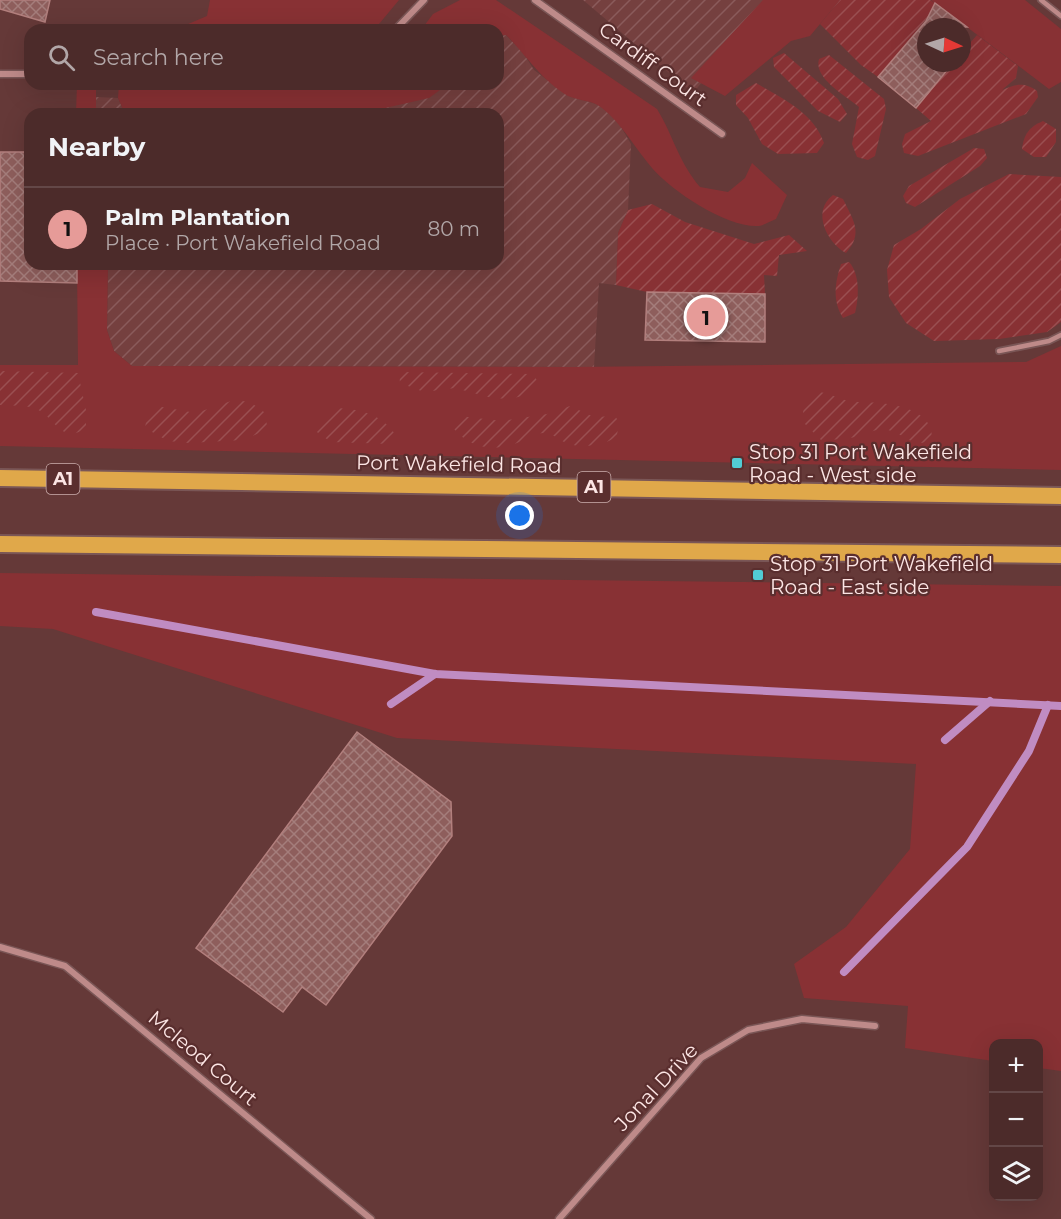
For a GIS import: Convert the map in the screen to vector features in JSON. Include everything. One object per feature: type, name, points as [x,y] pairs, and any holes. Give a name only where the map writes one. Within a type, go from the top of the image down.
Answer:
[{"type":"highway","name":"Port Wakefield Road","points":[[0,478],[1061,496]]},
{"type":"highway","points":[[0,544],[1061,555]]},
{"type":"street","points":[[401,24],[424,0]]},
{"type":"street","name":"Cardiff Court","points":[[535,0],[722,135]]},
{"type":"street","points":[[0,74],[24,74]]},
{"type":"street","name":"Mcleod Court","points":[[0,947],[65,966],[371,1219]]},
{"type":"street","name":"Jonal Drive","points":[[559,1219],[701,1058],[748,1029],[802,1019],[875,1026]]},
{"type":"lane","points":[[1041,0],[1061,16]]},
{"type":"lane","points":[[999,351],[1049,342],[1061,335]]},
{"type":"shaded area","points":[[210,0],[399,0],[379,24],[188,24],[207,16]]},
{"type":"shaded area","points":[[460,0],[496,0],[657,109],[686,168],[700,187],[728,192],[745,178],[752,163],[787,195],[776,219],[759,226],[746,225],[701,207],[652,168],[622,129],[602,108],[558,90],[504,35],[504,24],[426,24],[433,14]]},
{"type":"shaded area","points":[[583,0],[771,0],[693,93]]},
{"type":"shaded area","points":[[763,0],[840,0],[810,36],[791,41],[725,96],[691,78]]},
{"type":"shaded area","points":[[840,0],[930,0],[935,3],[927,18],[917,18],[917,30],[878,77],[861,65],[820,24]]},
{"type":"shaded area","points":[[931,0],[1025,0],[1061,29],[1061,82],[1049,89],[971,30],[971,18],[955,18]]},
{"type":"shaded area","points":[[504,35],[522,51],[534,70],[569,96],[600,105],[618,122],[631,144],[628,210],[618,233],[616,285],[599,283],[594,367],[132,366],[114,351],[107,330],[108,270],[504,270],[504,108],[377,108],[430,90],[504,90]]},
{"type":"shaded area","points":[[977,35],[1018,66],[1016,78],[1002,90],[1024,85],[1037,91],[1038,97],[1026,114],[918,156],[904,153],[902,144],[905,134],[931,121],[916,108],[946,72],[971,72],[971,42]]},
{"type":"shaded area","points":[[784,53],[838,99],[847,114],[840,122],[818,111],[774,67],[773,58]]},
{"type":"shaded area","points":[[829,55],[884,99],[886,109],[875,156],[868,160],[857,157],[852,144],[859,107],[826,80],[818,66],[819,59]]},
{"type":"shaded area","points":[[756,83],[787,101],[813,123],[824,143],[817,153],[778,154],[762,144],[748,118],[736,105],[736,95]]},
{"type":"shaded area","points":[[77,90],[96,90],[96,108],[76,108]]},
{"type":"shaded area","points":[[119,90],[440,90],[429,98],[385,108],[122,108],[118,98]]},
{"type":"shaded area","points":[[96,97],[118,98],[122,108],[96,108]]},
{"type":"shaded area","points":[[1043,121],[1056,129],[1056,142],[1046,157],[1034,157],[1022,149],[1023,144],[1028,132]]},
{"type":"shaded area","points":[[974,148],[984,149],[987,158],[980,166],[915,207],[906,203],[903,196],[909,186]]},
{"type":"shaded area","points":[[1009,174],[1061,177],[1061,322],[1047,332],[999,339],[934,341],[906,323],[889,297],[887,270],[894,245],[921,229],[960,199]]},
{"type":"shaded area","points":[[833,195],[843,199],[855,226],[855,239],[846,253],[833,242],[822,218],[826,202]]},
{"type":"shaded area","points":[[652,204],[685,222],[754,244],[789,235],[807,251],[779,255],[777,276],[764,275],[765,294],[647,292],[616,285],[618,233],[628,210]]},
{"type":"shaded area","points":[[849,262],[857,279],[857,300],[855,313],[843,318],[837,305],[836,285],[841,264]]},
{"type":"shaded area","points":[[77,270],[108,270],[107,330],[114,351],[132,366],[572,367],[1026,362],[1061,346],[1061,470],[0,446],[0,365],[78,365]]},
{"type":"shaded area","points":[[0,371],[78,373],[86,410],[86,428],[77,433],[70,433],[58,427],[34,408],[0,405]]},
{"type":"shaded area","points":[[399,372],[533,374],[538,382],[530,394],[510,399],[492,398],[455,388],[424,392],[400,383]]},
{"type":"shaded area","points":[[820,392],[847,401],[891,404],[915,412],[924,418],[930,427],[932,439],[920,443],[914,442],[883,429],[847,439],[821,440],[803,422],[805,402],[810,396]]},
{"type":"shaded area","points":[[234,400],[250,402],[264,412],[267,425],[262,432],[242,440],[189,443],[168,441],[145,428],[148,409],[162,407],[196,413]]},
{"type":"shaded area","points":[[570,406],[594,417],[615,416],[619,422],[617,435],[601,444],[580,446],[565,443],[548,433],[541,433],[513,445],[494,448],[477,445],[454,429],[454,422],[459,416],[502,421],[547,414]]},
{"type":"shaded area","points":[[338,408],[365,412],[380,419],[398,439],[391,444],[331,442],[314,430],[322,415]]},
{"type":"shaded area","points":[[0,573],[1061,586],[1061,1071],[1043,1069],[1043,1039],[989,1039],[989,1060],[905,1048],[908,1006],[804,998],[794,964],[846,927],[910,849],[916,764],[397,738],[53,629],[0,626]]},
{"type":"building","points":[[0,0],[50,0],[45,22],[0,9]]},
{"type":"building","points":[[935,3],[955,18],[928,18]]},
{"type":"building","points":[[917,32],[917,72],[946,72],[916,108],[878,77]]},
{"type":"building","points":[[0,152],[24,152],[24,270],[77,270],[77,283],[0,281]]},
{"type":"building","points":[[647,292],[765,294],[765,342],[645,340]]},
{"type":"building","points":[[357,732],[451,802],[452,836],[326,1005],[302,987],[283,1012],[196,948]]},
{"type":"waterway","points":[[96,612],[435,674],[1061,706]]},
{"type":"waterway","points":[[391,704],[435,674]]},
{"type":"waterway","points":[[945,740],[990,701]]},
{"type":"waterway","points":[[844,972],[967,847],[1029,751],[1048,705]]},
{"type":"place","name":"Palm Plantation","points":[[706,317]]},
{"type":"place","name":"Stop 31 Port Wakefield Road - West side","points":[[737,463]]},
{"type":"place","name":"Stop 31 Port Wakefield Road - East side","points":[[758,575]]}]
